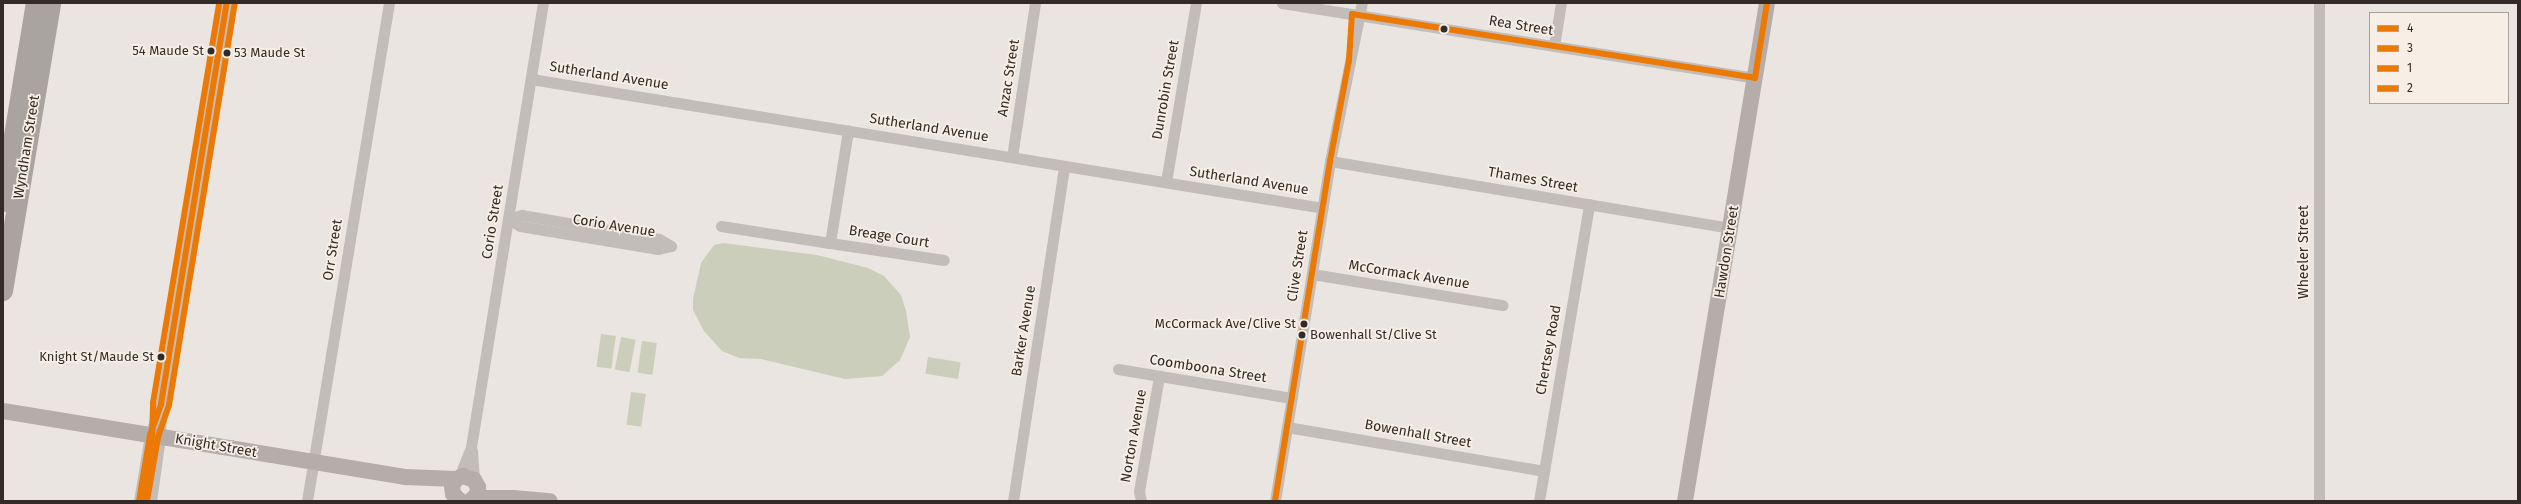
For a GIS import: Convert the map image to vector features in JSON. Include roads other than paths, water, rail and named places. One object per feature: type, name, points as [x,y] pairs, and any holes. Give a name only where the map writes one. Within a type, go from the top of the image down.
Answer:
[{"type":"highway","name":"Wyndham Street","points":[[3,202],[36,3]]},
{"type":"highway","name":"Wyndham Street","points":[[3,291],[15,132],[51,3]]},
{"type":"street","points":[[139,501],[155,436],[161,404],[227,3]]},
{"type":"street","name":"Orr Street","points":[[307,501],[389,3]]},
{"type":"street","name":"Corio Street","points":[[466,493],[471,447],[544,3]]},
{"type":"street","name":"Anzac Street","points":[[1012,157],[1035,3]]},
{"type":"street","name":"Dunrobin Street","points":[[1166,182],[1196,3]]},
{"type":"street","name":"Rea Street","points":[[1282,3],[1755,78]]},
{"type":"street","name":"Clive Street","points":[[1354,3],[1356,15]]},
{"type":"street","name":"Clive Street","points":[[1276,501],[1330,161],[1356,15],[1362,3]]},
{"type":"street","points":[[1554,46],[1561,3]]},
{"type":"street","name":"Hawdon Street","points":[[1685,501],[1767,3]]},
{"type":"street","name":"Wheeler Street","points":[[2319,3],[2319,501]]},
{"type":"street","name":"Sutherland Avenue","points":[[531,79],[1323,208]]},
{"type":"street","name":"Breage Court","points":[[830,243],[848,130]]},
{"type":"street","name":"Thames Street","points":[[1330,161],[1731,228]]},
{"type":"street","name":"Barker Avenue","points":[[1013,501],[1064,166]]},
{"type":"street","name":"Chertsey Road","points":[[1539,501],[1589,204]]},
{"type":"street","name":"Corio Avenue","points":[[522,215],[659,239],[671,246],[658,249],[528,228],[520,226],[508,219],[522,215]]},
{"type":"street","name":"Breage Court","points":[[720,226],[944,260]]},
{"type":"street","name":"McCormack Avenue","points":[[1312,274],[1502,305]]},
{"type":"street","name":"Coomboona Street","points":[[1118,370],[1292,398]]},
{"type":"street","name":"Norton Avenue","points":[[1141,501],[1139,491],[1159,376]]},
{"type":"street","name":"Knight Street","points":[[3,411],[405,477],[445,489],[466,493],[544,500]]},
{"type":"street","name":"Bowenhall Street","points":[[1287,427],[1544,472]]},
{"type":"street","points":[[151,501],[155,436]]},
{"type":"place","name":"54 Maude St","points":[[211,51]]},
{"type":"place","name":"53 Maude St","points":[[227,53]]},
{"type":"place","name":"McCormack Ave/Clive St","points":[[1304,324]]},
{"type":"place","name":"Bowenhall St/Clive St","points":[[1302,335]]},
{"type":"place","name":"Knight St/Maude St","points":[[161,357]]}]
